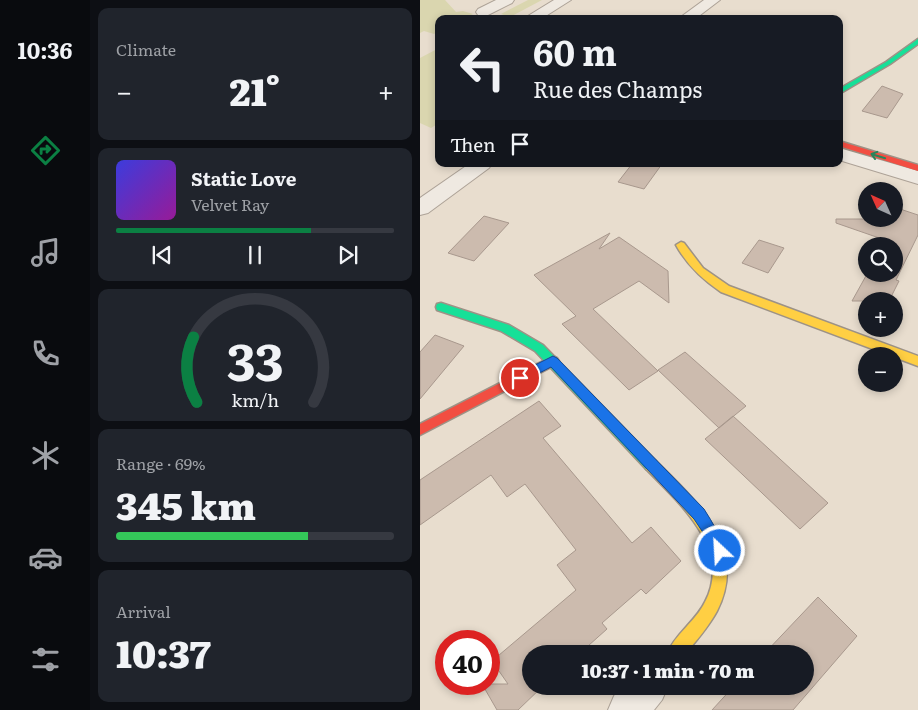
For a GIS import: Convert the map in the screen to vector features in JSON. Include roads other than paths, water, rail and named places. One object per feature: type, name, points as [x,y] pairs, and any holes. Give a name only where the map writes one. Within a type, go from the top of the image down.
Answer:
[{"type":"street","points":[[493,15],[483,12],[507,0]]},
{"type":"street","points":[[537,15],[564,0]]},
{"type":"street","points":[[692,15],[713,0]]},
{"type":"street","points":[[843,90],[888,63],[918,41]]},
{"type":"street","points":[[843,145],[918,168]]},
{"type":"street","points":[[843,155],[918,178]]},
{"type":"street","points":[[420,208],[478,167]]},
{"type":"street","points":[[681,245],[686,257],[702,274],[725,289],[918,361]]},
{"type":"street","points":[[441,307],[516,333],[539,348],[699,514],[711,532],[720,551],[721,584],[715,602],[682,645]]},
{"type":"street","points":[[420,430],[553,361]]},
{"type":"street","points":[[628,710],[640,695]]}]
